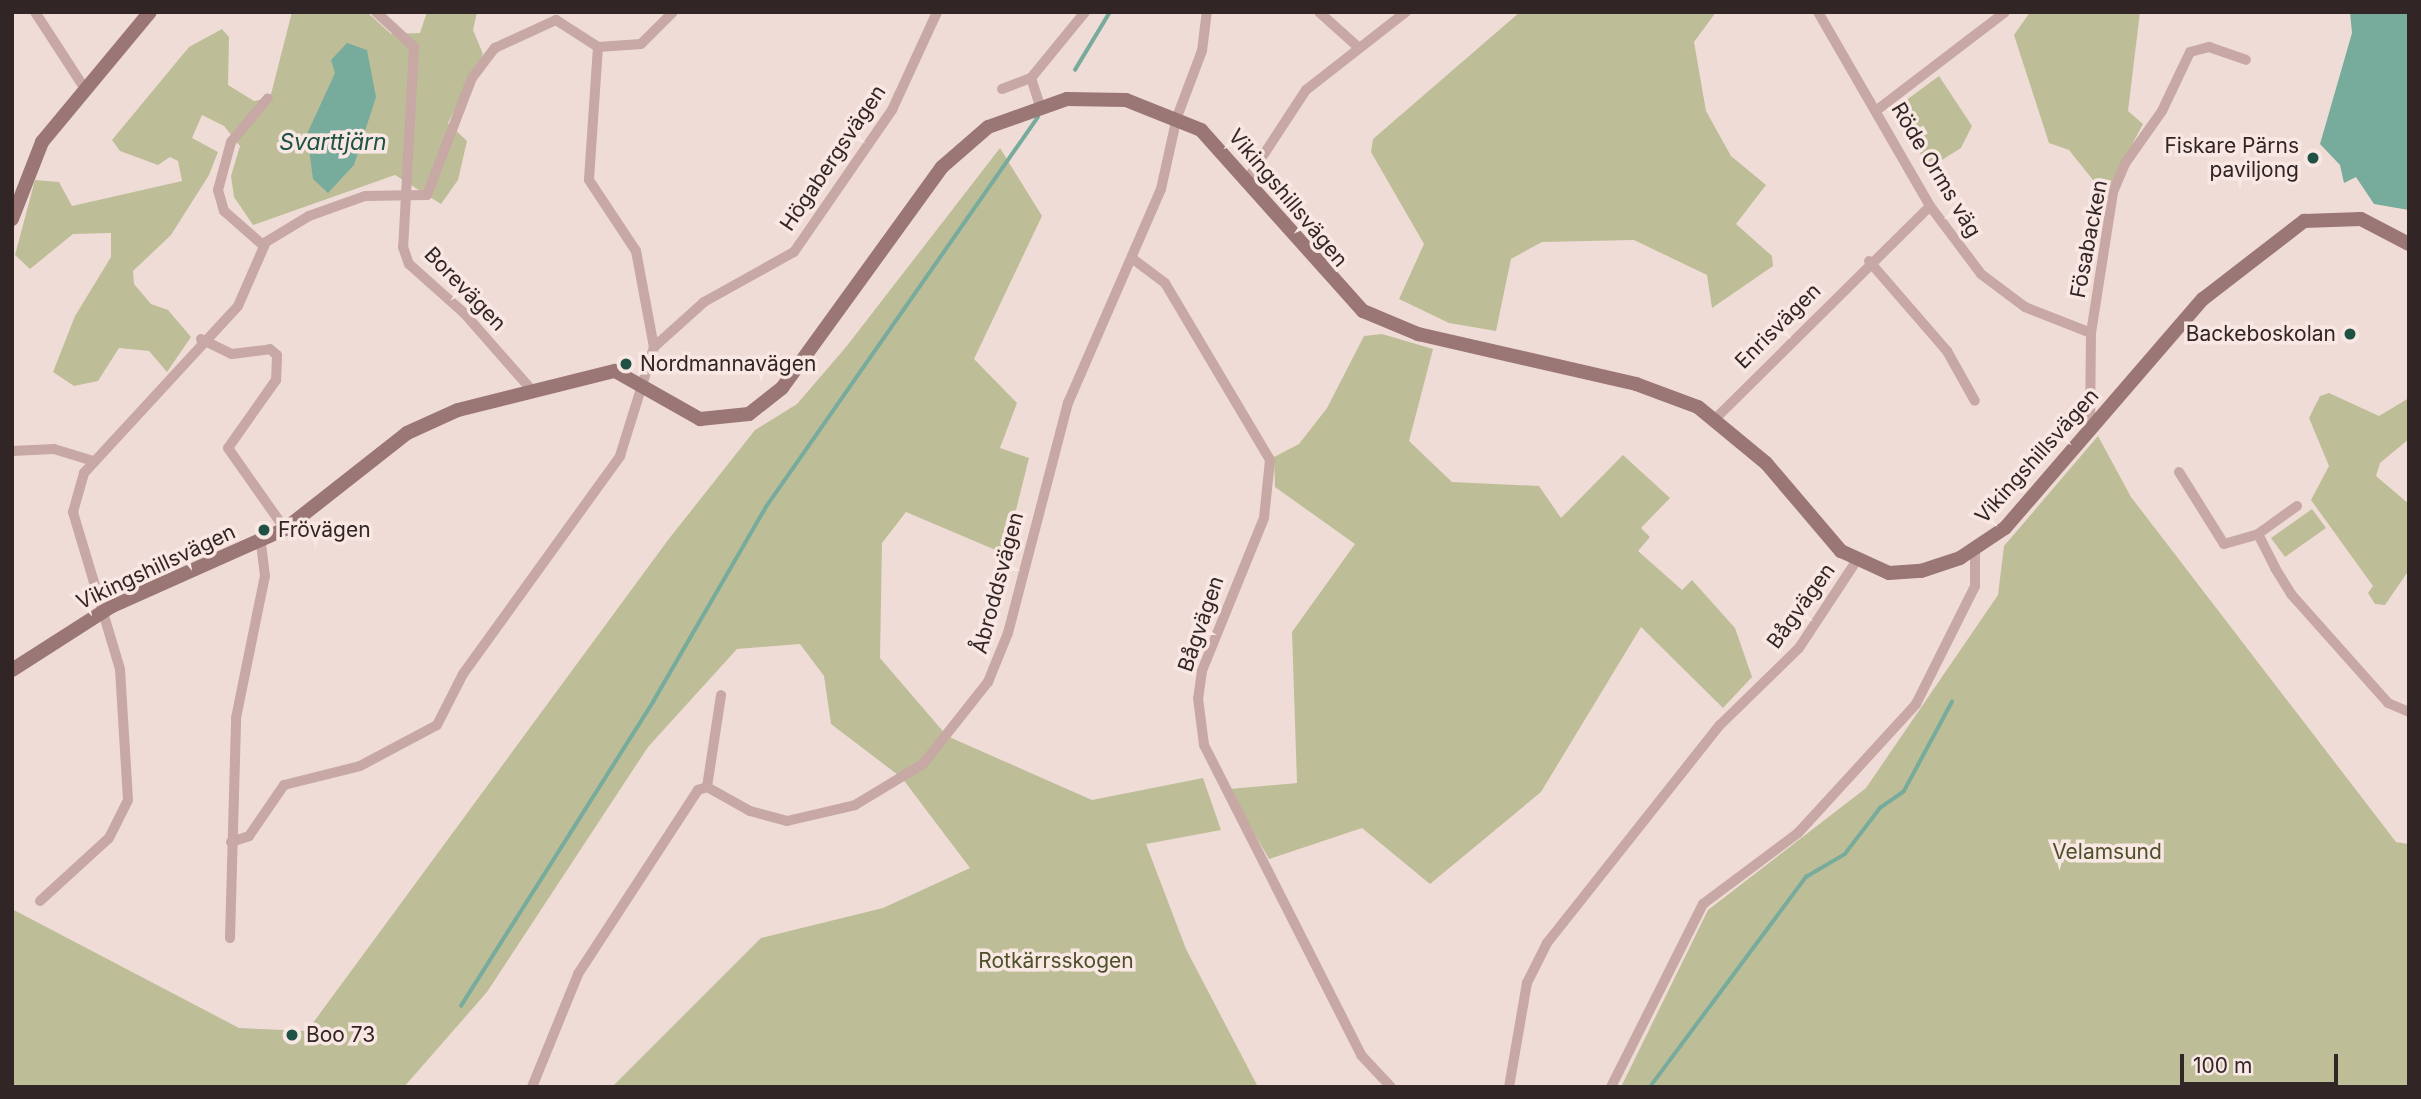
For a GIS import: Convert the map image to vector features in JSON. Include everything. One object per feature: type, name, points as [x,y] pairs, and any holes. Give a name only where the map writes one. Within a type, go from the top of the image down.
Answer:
[{"type":"street","points":[[35,12],[83,86]]},
{"type":"street","points":[[12,219],[42,142],[83,86],[150,12]]},
{"type":"street","name":"Borevägen","points":[[376,12],[414,47],[404,196],[403,247],[409,264],[464,313],[530,388]]},
{"type":"street","points":[[40,901],[109,838],[128,800],[128,727],[105,610],[73,512],[74,495],[93,461],[172,383],[201,339],[238,306],[264,246],[281,230],[339,204],[387,192],[420,200],[432,190],[472,78],[495,48],[556,16],[598,47],[641,44],[673,12]]},
{"type":"street","name":"Högabergsvägen","points":[[639,380],[654,347],[704,302],[793,252],[892,110],[937,12]]},
{"type":"street","points":[[1002,89],[1031,78],[1086,12]]},
{"type":"street","name":"Åbroddsvägen","points":[[707,787],[768,818],[825,815],[886,791],[953,732],[997,666],[1068,403],[1133,259],[1161,189],[1177,117],[1202,51],[1207,12]]},
{"type":"street","points":[[1319,12],[1359,47]]},
{"type":"street","points":[[1248,177],[1306,90],[1406,12]]},
{"type":"street","name":"Röde Orms väg","points":[[1818,12],[1834,50],[1877,110],[1930,206],[1993,287],[2091,332]]},
{"type":"street","points":[[1877,110],[2005,12]]},
{"type":"street","points":[[598,47],[589,180],[636,251],[654,347]]},
{"type":"street","name":"Fösabacken","points":[[2090,427],[2091,332],[2113,192],[2162,111],[2177,72],[2198,49],[2246,60]]},
{"type":"street","points":[[1031,78],[1040,105]]},
{"type":"street","points":[[264,246],[224,211],[218,190],[231,142],[268,97]]},
{"type":"street","name":"Vikingshillsvägen","points":[[12,670],[105,610],[285,529],[422,425],[530,388],[601,371],[639,380],[700,419],[741,417],[769,401],[942,167],[988,127],[1040,105],[1103,97],[1177,117],[1214,140],[1248,177],[1324,274],[1363,311],[1418,334],[1636,384],[1716,418],[1766,463],[1828,539],[1857,560],[1907,573],[1975,552],[2005,528],[2203,299],[2304,221],[2361,219],[2409,244]]},
{"type":"street","name":"Enrisvägen","points":[[1716,418],[1869,261],[1930,206]]},
{"type":"street","name":"Bågvägen","points":[[1133,259],[1165,283],[1270,460],[1264,518],[1202,671],[1198,698],[1203,745],[1361,1055],[1391,1087]]},
{"type":"street","points":[[1869,261],[1947,351],[1975,401]]},
{"type":"street","points":[[201,339],[232,354],[270,349],[277,355],[276,380],[228,448],[285,529]]},
{"type":"street","points":[[231,842],[255,830],[284,785],[360,766],[437,725],[463,674],[620,456],[639,380]]},
{"type":"street","points":[[12,451],[54,449],[93,461]]},
{"type":"street","points":[[2179,472],[2224,544],[2258,534],[2297,506]]},
{"type":"street","points":[[2258,534],[2291,594],[2388,703],[2409,712]]},
{"type":"street","points":[[230,938],[236,718],[265,576],[261,541]]},
{"type":"street","points":[[1611,1087],[1703,904],[1798,833],[1916,704],[1975,586],[1975,552]]},
{"type":"street","name":"Bågvägen","points":[[1509,1087],[1527,983],[1542,951],[1720,725],[1799,648],[1857,560]]},
{"type":"street","points":[[532,1087],[578,974],[698,789],[707,787],[721,695]]},
{"type":"green space","points":[[292,12],[367,12],[391,34],[420,33],[427,12],[477,12],[473,30],[483,54],[448,123],[467,141],[458,180],[441,204],[395,175],[253,225],[234,197],[231,176],[240,146],[224,126],[202,115],[192,138],[218,152],[209,175],[171,235],[133,271],[134,284],[151,304],[168,310],[191,337],[167,372],[149,351],[119,348],[98,381],[74,386],[53,372],[75,316],[111,257],[111,233],[73,234],[30,269],[15,255],[35,180],[59,182],[72,206],[182,181],[178,161],[170,157],[158,165],[120,151],[112,140],[189,47],[222,29],[229,37],[228,85],[254,101],[270,98]]},
{"type":"green space","points":[[1520,12],[1716,12],[1694,42],[1706,111],[1731,156],[1766,185],[1736,224],[1772,256],[1773,266],[1712,308],[1707,275],[1634,240],[1542,242],[1511,259],[1496,331],[1449,323],[1399,299],[1424,244],[1371,152],[1373,139]]},
{"type":"green space","points":[[2030,12],[2140,12],[2128,111],[2143,124],[2105,195],[2069,150],[2049,143],[2014,35]]},
{"type":"green space","points":[[1939,76],[1972,126],[1961,148],[1929,168],[1899,118],[1901,104]]},
{"type":"green space","name":"Rotkärrsskogen","points":[[1000,148],[1042,216],[974,359],[1017,403],[1000,448],[1029,458],[1005,554],[906,512],[882,543],[880,658],[947,736],[1092,800],[1203,778],[1221,830],[1146,844],[1186,949],[1258,1087],[612,1087],[761,938],[883,908],[970,868],[902,778],[831,724],[824,676],[800,644],[737,649],[648,747],[487,992],[404,1087],[12,1087],[12,909],[239,1028],[307,1031],[668,540],[755,430],[797,404],[846,347]]},
{"type":"green space","points":[[1382,334],[1433,349],[1409,441],[1452,482],[1539,486],[1561,518],[1623,455],[1670,498],[1641,528],[1650,537],[1638,551],[1682,590],[1692,580],[1735,628],[1752,677],[1723,708],[1641,627],[1541,792],[1430,884],[1362,828],[1269,859],[1229,789],[1297,783],[1292,632],[1355,544],[1275,487],[1274,457],[1299,444],[1327,408],[1364,336]]},
{"type":"green space","points":[[2329,393],[2379,416],[2409,398],[2409,439],[2380,463],[2376,476],[2409,504],[2409,570],[2385,605],[2375,604],[2368,593],[2373,586],[2311,500],[2329,466],[2309,418],[2320,396]]},
{"type":"green space","name":"Velamsund","points":[[2098,436],[2131,497],[2396,842],[2409,844],[2409,1087],[1621,1087],[1708,910],[1866,788],[1998,595],[2004,546]]},
{"type":"green space","points":[[2312,509],[2326,528],[2285,557],[2271,538]]},
{"type":"water","points":[[2350,12],[2409,12],[2409,210],[2374,204],[2356,177],[2344,183],[2340,165],[2320,144],[2352,33]]},
{"type":"water","name":"Svarttjärn","points":[[347,43],[367,50],[376,97],[354,165],[328,193],[313,179],[307,134],[335,73],[331,60]]},
{"type":"waterway","points":[[1075,70],[1110,12]]},
{"type":"waterway","points":[[461,1006],[653,702],[766,507],[1038,117]]},
{"type":"waterway","points":[[1650,1087],[1806,877],[1845,854],[1880,808],[1904,791],[1952,702]]},
{"type":"place","name":"Fiskare Pärns paviljong","points":[[2313,158]]},
{"type":"place","name":"Backeboskolan","points":[[2350,334]]},
{"type":"place","name":"Nordmannavägen","points":[[626,364]]},
{"type":"place","name":"Frövägen","points":[[264,530]]},
{"type":"place","name":"Boo 73","points":[[292,1035]]}]
